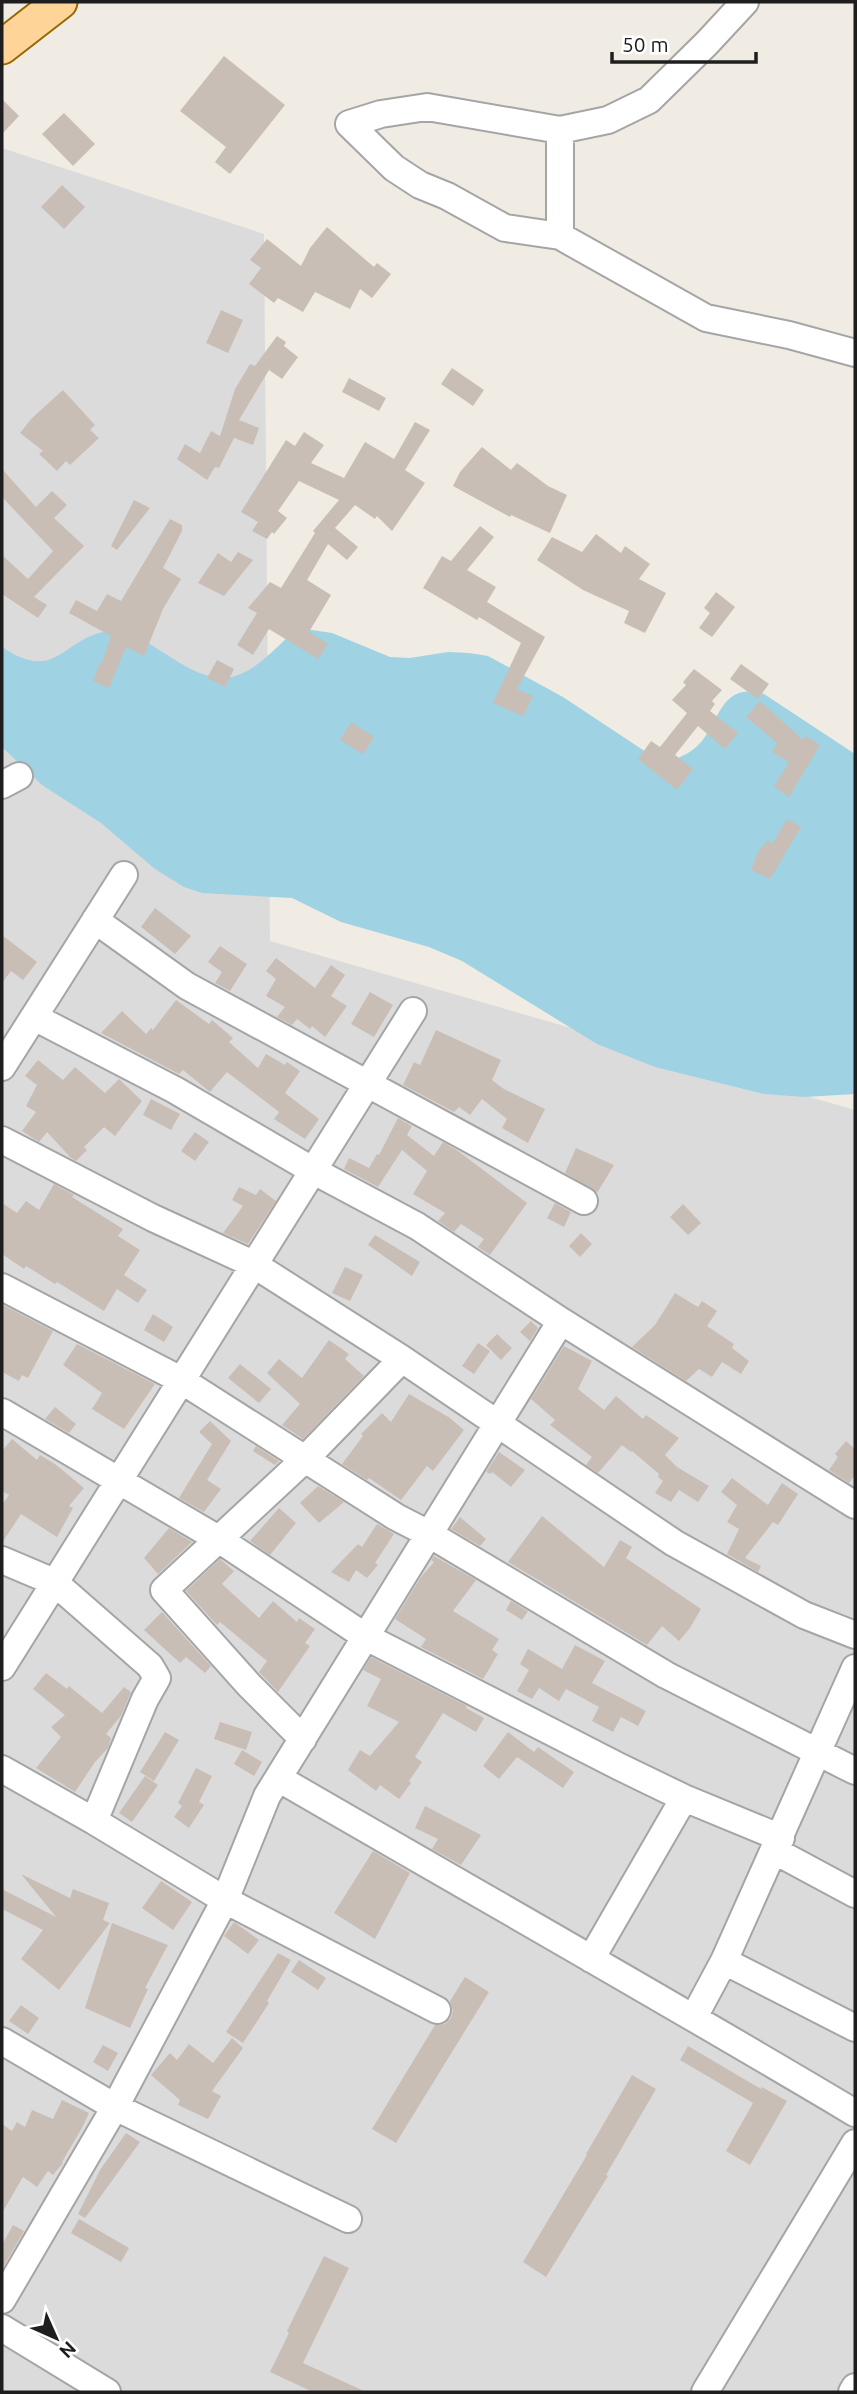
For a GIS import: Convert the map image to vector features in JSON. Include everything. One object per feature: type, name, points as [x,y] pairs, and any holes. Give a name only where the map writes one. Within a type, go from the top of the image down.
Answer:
[{"type":"main road","points":[[2,47],[60,2]]},
{"type":"street","points":[[745,2],[649,100],[608,120],[560,130],[427,107],[381,114],[349,124],[394,168],[420,185],[447,196],[505,228],[560,236],[706,318],[789,335],[855,353]]},
{"type":"street","points":[[560,130],[560,236]]},
{"type":"street","points":[[2,1067],[124,875]]},
{"type":"street","points":[[95,920],[187,986],[584,1202]]},
{"type":"street","points":[[2,1667],[412,1010]]},
{"type":"street","points":[[34,1017],[175,1090],[312,1170],[417,1226],[561,1321],[854,1501]]},
{"type":"street","points":[[2,1140],[153,1218],[253,1264],[402,1359],[674,1544],[804,1615],[855,1635]]},
{"type":"street","points":[[2,1287],[181,1380],[396,1517],[666,1675],[855,1771]]},
{"type":"street","points":[[2,2300],[115,2107],[225,1900],[267,1796],[561,1321]]},
{"type":"street","points":[[303,1739],[249,1685],[164,1590],[305,1459],[402,1359]]},
{"type":"street","points":[[2,1412],[220,1540],[366,1637],[778,1845],[855,1894]]},
{"type":"street","points":[[2,1560],[54,1582],[150,1666],[157,1678],[145,1699],[94,1821]]},
{"type":"street","points":[[694,2017],[724,1961],[778,1845],[855,1668]]},
{"type":"street","points":[[2,1769],[225,1900],[437,2010]]},
{"type":"street","points":[[278,1778],[694,2017],[855,2113]]},
{"type":"street","points":[[591,1959],[684,1798]]},
{"type":"street","points":[[724,1961],[855,2028]]},
{"type":"street","points":[[2,2041],[115,2107],[348,2219]]},
{"type":"street","points":[[705,2392],[855,2143]]},
{"type":"street","points":[[2,2328],[107,2392]]},
{"type":"street","points":[[852,2392],[855,2387]]},
{"type":"shaded area","points":[[2,148],[264,234],[270,941],[855,1110],[855,2392],[2,2392]]},
{"type":"water","points":[[299,628],[332,633],[390,657],[410,658],[448,652],[488,656],[563,697],[652,756],[670,762],[699,745],[731,697],[750,692],[764,694],[855,754],[855,1094],[805,1097],[764,1094],[655,1067],[597,1044],[462,961],[429,947],[341,922],[292,898],[202,893],[184,887],[155,869],[101,823],[42,785],[2,747],[2,647],[21,657],[36,661],[48,660],[94,635],[110,631],[124,632],[194,671],[224,678],[235,676],[255,666]]},
{"type":"building","points":[[224,56],[285,105],[230,174],[215,162],[226,147],[180,111]]},
{"type":"building","points":[[2,99],[19,116],[2,134]]},
{"type":"building","points":[[64,113],[95,144],[73,166],[42,134]]},
{"type":"building","points":[[62,185],[85,207],[64,229],[41,207]]},
{"type":"building","points":[[327,227],[374,267],[377,263],[391,274],[372,298],[360,289],[350,309],[315,292],[303,312],[278,298],[274,303],[249,284],[261,268],[250,260],[267,239],[301,266],[310,248]]},
{"type":"building","points":[[221,310],[243,320],[228,353],[206,343]]},
{"type":"building","points":[[277,336],[286,342],[284,346],[298,357],[282,379],[269,370],[239,420],[259,428],[253,445],[234,438],[219,468],[215,467],[207,480],[177,459],[185,444],[200,453],[211,431],[220,436],[235,389],[250,364],[255,366]]},
{"type":"building","points":[[452,368],[484,390],[473,406],[441,384]]},
{"type":"building","points":[[349,378],[386,398],[379,411],[342,392]]},
{"type":"building","points":[[63,390],[95,425],[90,430],[99,438],[70,465],[66,461],[57,471],[39,454],[43,451],[20,433],[32,418]]},
{"type":"building","points":[[415,422],[430,430],[405,470],[425,483],[392,531],[377,516],[375,519],[355,505],[335,528],[358,547],[347,560],[328,544],[307,580],[331,595],[309,632],[328,644],[318,659],[269,629],[253,655],[237,645],[257,613],[248,608],[270,582],[281,588],[315,533],[313,531],[339,500],[299,481],[278,511],[287,518],[274,534],[272,532],[267,539],[252,531],[258,522],[241,512],[286,440],[295,446],[304,432],[324,445],[311,463],[344,478],[365,442],[394,459]]},
{"type":"building","points":[[482,447],[511,470],[517,463],[548,486],[567,495],[550,533],[511,515],[510,517],[453,486],[460,472]]},
{"type":"building","points":[[2,469],[36,507],[52,491],[67,505],[54,518],[84,546],[34,597],[47,605],[38,618],[2,594],[2,555],[28,579],[53,551],[2,497]]},
{"type":"building","points":[[134,500],[150,508],[117,550],[111,546]]},
{"type":"building","points":[[170,519],[182,525],[182,531],[163,568],[181,579],[163,609],[144,656],[126,647],[109,688],[93,681],[111,636],[69,613],[76,600],[97,611],[107,594],[121,601]]},
{"type":"building","points":[[480,526],[494,537],[467,570],[496,587],[487,602],[545,637],[517,689],[533,696],[523,716],[493,703],[521,643],[479,617],[477,620],[423,588],[442,556],[451,561]]},
{"type":"building","points":[[596,534],[621,553],[625,546],[650,564],[639,579],[666,593],[645,633],[624,623],[629,611],[583,590],[537,560],[552,537],[582,552]]},
{"type":"building","points":[[238,552],[253,560],[224,596],[198,583],[218,553],[231,562]]},
{"type":"building","points":[[716,592],[735,607],[712,637],[699,628],[710,613],[704,608]]},
{"type":"building","points":[[217,660],[234,669],[225,687],[207,678]]},
{"type":"building","points":[[741,664],[769,684],[758,699],[730,679]]},
{"type":"building","points":[[694,669],[722,690],[712,701],[715,704],[710,711],[738,733],[725,749],[698,726],[675,755],[693,769],[677,790],[638,759],[651,741],[660,747],[687,713],[672,700],[686,685],[683,682]]},
{"type":"building","points":[[760,701],[803,740],[806,736],[820,745],[789,797],[774,787],[789,762],[772,752],[777,743],[746,717]]},
{"type":"building","points":[[351,722],[374,737],[363,754],[340,740]]},
{"type":"building","points":[[787,819],[801,827],[770,879],[751,870],[758,852],[768,840],[772,844]]},
{"type":"building","points":[[155,908],[191,936],[175,954],[141,927]]},
{"type":"building","points":[[2,935],[37,962],[23,980],[11,971],[2,983]]},
{"type":"building","points":[[220,946],[247,964],[230,991],[215,983],[222,972],[208,962]]},
{"type":"building","points":[[276,958],[315,988],[331,965],[345,975],[331,996],[347,1006],[325,1037],[312,1026],[310,1029],[297,1019],[292,1025],[277,1017],[285,1007],[266,996],[276,979],[266,971]]},
{"type":"building","points":[[370,992],[393,1005],[374,1037],[351,1024]]},
{"type":"building","points":[[176,1000],[209,1024],[212,1020],[233,1038],[229,1042],[258,1068],[266,1054],[285,1065],[287,1062],[300,1071],[285,1093],[319,1119],[305,1139],[274,1119],[279,1112],[227,1072],[210,1092],[183,1070],[179,1074],[101,1033],[122,1011],[146,1034],[151,1028],[153,1030]]},
{"type":"building","points":[[436,1030],[501,1060],[492,1080],[504,1089],[545,1109],[528,1143],[502,1128],[507,1119],[482,1099],[470,1115],[459,1107],[454,1112],[403,1085],[414,1062],[420,1065]]},
{"type":"building","points":[[38,1060],[63,1080],[75,1067],[105,1093],[119,1079],[142,1101],[115,1136],[104,1127],[84,1147],[87,1150],[76,1161],[47,1132],[39,1142],[22,1131],[36,1112],[26,1106],[37,1085],[25,1076]]},
{"type":"building","points":[[151,1099],[180,1114],[171,1130],[143,1115]]},
{"type":"building","points":[[398,1118],[412,1126],[407,1135],[434,1156],[443,1142],[527,1203],[490,1255],[478,1247],[484,1239],[461,1224],[454,1232],[438,1221],[445,1213],[413,1194],[427,1171],[402,1150],[378,1187],[344,1169],[349,1158],[369,1168],[377,1154],[379,1155]]},
{"type":"building","points":[[195,1132],[209,1142],[195,1161],[181,1151]]},
{"type":"building","points":[[576,1148],[614,1165],[597,1193],[565,1173]]},
{"type":"building","points":[[54,1184],[123,1229],[118,1236],[140,1250],[124,1275],[147,1290],[138,1303],[117,1289],[104,1311],[57,1282],[55,1284],[26,1266],[24,1269],[2,1254],[2,1203],[17,1213],[26,1201],[39,1210]]},
{"type":"building","points":[[239,1187],[256,1195],[260,1189],[276,1201],[248,1244],[223,1233],[243,1206],[232,1200]]},
{"type":"building","points":[[555,1203],[571,1212],[564,1227],[547,1218]]},
{"type":"building","points":[[683,1204],[701,1223],[688,1235],[670,1217]]},
{"type":"building","points":[[581,1233],[592,1244],[580,1257],[569,1246]]},
{"type":"building","points":[[375,1235],[420,1262],[412,1276],[368,1245]]},
{"type":"building","points":[[345,1267],[363,1275],[350,1301],[332,1293]]},
{"type":"building","points":[[675,1293],[698,1307],[702,1301],[717,1311],[707,1326],[734,1344],[732,1348],[749,1361],[741,1374],[722,1362],[712,1377],[699,1369],[686,1381],[632,1347],[655,1325]]},
{"type":"building","points":[[3,1305],[53,1331],[28,1378],[22,1375],[19,1381],[2,1372]]},
{"type":"building","points":[[153,1314],[173,1327],[164,1342],[144,1330]]},
{"type":"building","points":[[531,1321],[538,1328],[530,1341],[520,1332]]},
{"type":"building","points":[[497,1334],[512,1348],[501,1360],[486,1345]]},
{"type":"building","points":[[329,1340],[349,1354],[345,1359],[364,1376],[303,1439],[282,1425],[300,1404],[267,1373],[279,1359],[302,1378]]},
{"type":"building","points":[[478,1343],[490,1351],[474,1374],[462,1366]]},
{"type":"building","points":[[77,1344],[155,1384],[124,1429],[92,1409],[102,1393],[63,1365]]},
{"type":"building","points":[[564,1346],[592,1361],[578,1389],[604,1410],[616,1396],[643,1419],[646,1415],[679,1438],[665,1455],[677,1467],[709,1486],[698,1502],[679,1490],[671,1502],[655,1493],[663,1481],[658,1477],[659,1474],[622,1445],[598,1473],[586,1465],[592,1457],[550,1425],[555,1420],[531,1399]]},
{"type":"building","points":[[240,1364],[271,1389],[259,1403],[228,1378]]},
{"type":"building","points":[[409,1394],[450,1418],[464,1430],[433,1471],[427,1466],[401,1500],[369,1478],[367,1480],[342,1464],[363,1436],[361,1434],[382,1413],[391,1422]]},
{"type":"building","points":[[55,1407],[76,1424],[69,1433],[45,1419]]},
{"type":"building","points":[[210,1421],[231,1441],[207,1480],[221,1489],[204,1512],[179,1498],[212,1444],[199,1432]]},
{"type":"building","points":[[12,1439],[37,1460],[40,1455],[55,1464],[84,1488],[69,1506],[73,1508],[57,1537],[21,1514],[2,1543],[2,1505],[9,1495],[2,1491],[2,1451]]},
{"type":"building","points":[[846,1441],[855,1449],[855,1475],[849,1483],[829,1470],[838,1457],[835,1454]]},
{"type":"building","points":[[256,1446],[279,1461],[275,1465],[253,1451]]},
{"type":"building","points":[[499,1452],[525,1470],[511,1487],[492,1472],[486,1472]]},
{"type":"building","points":[[732,1478],[768,1505],[782,1483],[798,1494],[778,1525],[773,1522],[745,1558],[761,1566],[758,1572],[727,1554],[739,1529],[727,1522],[737,1505],[721,1492]]},
{"type":"building","points":[[318,1486],[344,1502],[319,1523],[300,1503]]},
{"type":"building","points":[[279,1508],[296,1523],[270,1555],[250,1541]]},
{"type":"building","points":[[542,1516],[604,1567],[620,1540],[632,1547],[626,1558],[701,1609],[690,1628],[679,1641],[662,1626],[647,1645],[508,1562]]},
{"type":"building","points":[[460,1517],[486,1539],[480,1546],[451,1529]]},
{"type":"building","points":[[377,1524],[394,1534],[375,1563],[378,1565],[367,1578],[356,1570],[349,1582],[331,1572],[358,1544],[362,1547]]},
{"type":"building","points":[[169,1528],[192,1542],[158,1574],[144,1558]]},
{"type":"building","points":[[434,1556],[476,1580],[453,1611],[499,1639],[492,1650],[498,1654],[483,1679],[421,1647],[426,1639],[395,1619],[421,1577],[434,1562],[431,1560]]},
{"type":"building","points":[[220,1559],[234,1571],[222,1584],[259,1618],[273,1601],[297,1622],[299,1618],[315,1629],[305,1643],[310,1646],[278,1692],[259,1672],[267,1661],[220,1622],[217,1625],[186,1591]]},
{"type":"building","points":[[511,1601],[528,1611],[522,1620],[506,1610]]},
{"type":"building","points":[[162,1612],[211,1666],[205,1673],[186,1657],[180,1663],[144,1630]]},
{"type":"building","points":[[575,1645],[605,1661],[592,1683],[646,1711],[638,1726],[621,1717],[613,1732],[592,1721],[599,1707],[566,1689],[559,1701],[539,1688],[532,1699],[517,1691],[529,1670],[520,1664],[528,1649],[562,1669]]},
{"type":"building","points":[[371,1657],[467,1706],[466,1708],[484,1718],[476,1732],[443,1713],[415,1757],[422,1762],[399,1799],[380,1785],[376,1791],[348,1770],[360,1750],[370,1756],[399,1722],[367,1706],[381,1679],[363,1670]]},
{"type":"building","points":[[46,1673],[67,1689],[69,1686],[102,1713],[124,1687],[131,1692],[121,1716],[106,1734],[111,1738],[108,1748],[75,1792],[36,1768],[61,1737],[51,1727],[65,1715],[33,1689]]},
{"type":"building","points":[[220,1722],[252,1732],[246,1750],[214,1739]]},
{"type":"building","points":[[165,1732],[179,1740],[154,1781],[140,1772]]},
{"type":"building","points":[[508,1732],[534,1752],[538,1747],[574,1772],[563,1788],[517,1757],[499,1779],[483,1766]]},
{"type":"building","points":[[242,1750],[262,1762],[254,1776],[234,1764]]},
{"type":"building","points":[[196,1768],[212,1776],[199,1802],[204,1805],[189,1828],[174,1817],[182,1806],[178,1803]]},
{"type":"building","points":[[145,1776],[158,1785],[132,1822],[119,1813]]},
{"type":"building","points":[[425,1806],[481,1835],[461,1865],[432,1849],[438,1839],[415,1828]]},
{"type":"building","points":[[373,1851],[410,1873],[375,1939],[334,1913]]},
{"type":"building","points":[[21,1874],[70,1898],[73,1889],[109,1903],[103,1920],[110,1923],[59,1990],[21,1959],[43,1930],[2,1909],[2,1889],[56,1917]]},
{"type":"building","points":[[161,1881],[192,1902],[173,1930],[142,1908]]},
{"type":"building","points":[[234,1922],[259,1940],[248,1954],[224,1936]]},
{"type":"building","points":[[112,1923],[168,1945],[145,1988],[148,1989],[130,2028],[85,2008]]},
{"type":"building","points":[[278,1953],[291,1960],[267,2001],[269,2003],[243,2043],[226,2032]]},
{"type":"building","points":[[299,1960],[326,1978],[318,1990],[291,1972]]},
{"type":"building","points":[[465,1977],[489,1992],[396,2143],[372,2129],[435,2025],[445,2024],[451,2018],[453,2010],[450,2001]]},
{"type":"building","points":[[21,2005],[39,2018],[28,2034],[9,2021]]},
{"type":"building","points":[[232,2038],[243,2048],[212,2091],[221,2096],[208,2119],[178,2105],[180,2100],[151,2075],[170,2053],[177,2060],[189,2044],[213,2063]]},
{"type":"building","points":[[103,2045],[118,2053],[108,2071],[93,2062]]},
{"type":"building","points":[[688,2046],[761,2089],[762,2087],[787,2101],[750,2165],[726,2151],[753,2103],[680,2060]]},
{"type":"building","points":[[632,2075],[656,2089],[606,2175],[608,2176],[546,2277],[523,2262]]},
{"type":"building","points":[[62,2100],[89,2113],[82,2128],[63,2163],[53,2175],[48,2171],[37,2187],[23,2177],[2,2213],[2,2124],[12,2131],[17,2122],[25,2127],[32,2110],[53,2119]]},
{"type":"building","points":[[126,2133],[140,2142],[85,2218],[78,2214],[100,2170]]},
{"type":"building","points":[[79,2219],[129,2248],[121,2262],[71,2233]]},
{"type":"building","points":[[13,2225],[24,2231],[2,2269],[2,2245]]},
{"type":"building","points":[[324,2256],[349,2268],[303,2363],[366,2392],[313,2392],[270,2372]]}]
